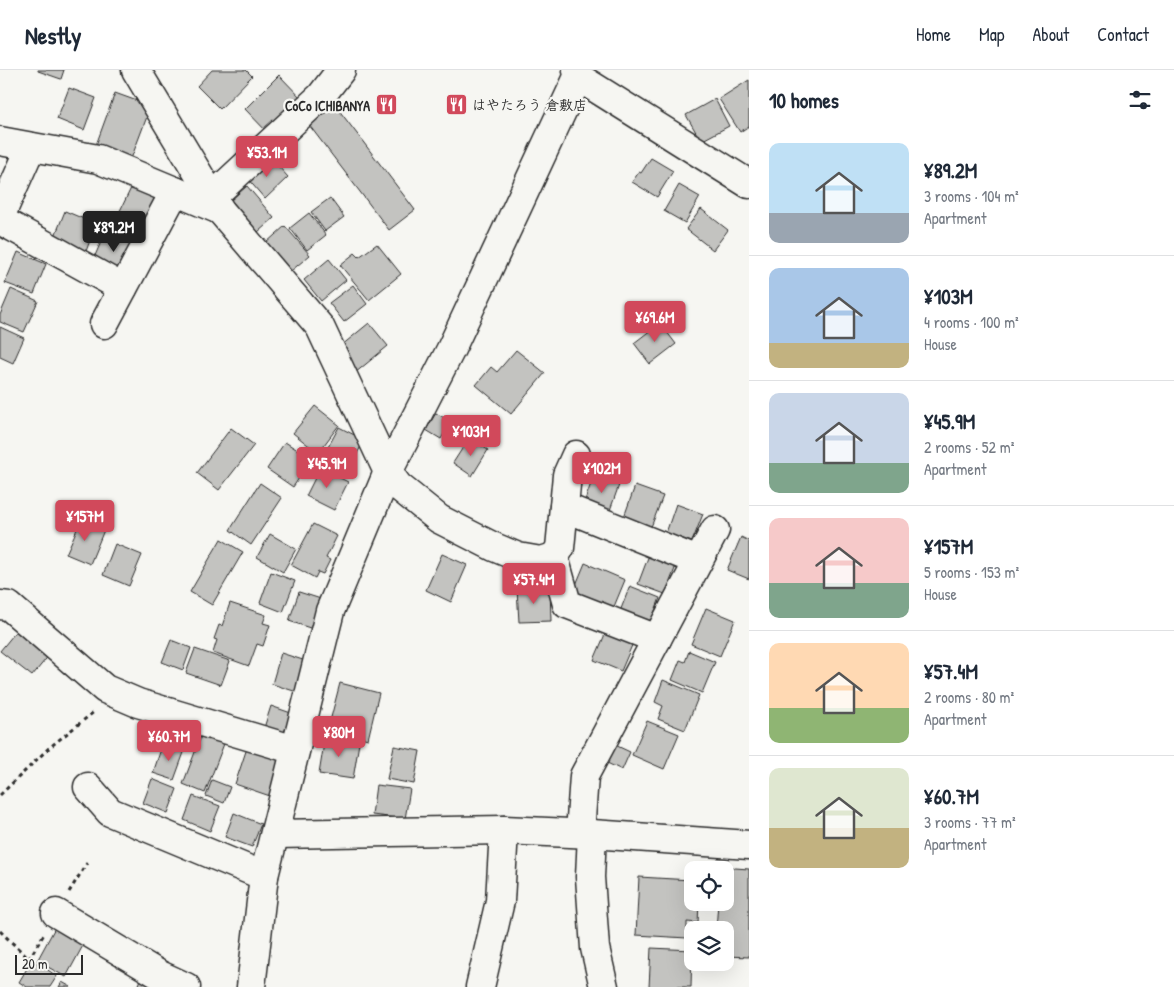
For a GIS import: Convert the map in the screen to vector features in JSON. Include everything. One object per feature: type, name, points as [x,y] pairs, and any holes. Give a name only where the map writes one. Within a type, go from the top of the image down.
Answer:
[{"type":"street","points":[[136,70],[217,203],[320,327],[388,472],[398,486],[439,519],[518,557],[541,561],[554,557],[560,548],[567,475],[576,454]]},
{"type":"street","points":[[217,203],[249,164],[321,96],[341,70]]},
{"type":"street","points":[[251,987],[264,876],[330,612],[388,472],[450,349],[578,73],[749,184]]},
{"type":"street","points":[[0,142],[98,160],[175,191],[217,203]]},
{"type":"street","points":[[31,147],[0,219],[123,288]]},
{"type":"street","points":[[104,324],[175,191]]},
{"type":"street","points":[[564,507],[698,561]]},
{"type":"street","points":[[604,987],[595,948],[586,833],[584,776],[714,530]]},
{"type":"street","points":[[554,557],[567,604],[657,639]]},
{"type":"street","points":[[0,605],[9,606],[106,688],[116,694],[138,703],[295,750]]},
{"type":"street","points":[[88,787],[110,812],[264,876]]},
{"type":"street","points":[[276,834],[504,830],[586,833],[749,845]]},
{"type":"street","points":[[480,987],[500,902],[504,830]]},
{"type":"street","points":[[56,913],[160,975],[186,987]]},
{"type":"path","points":[[0,795],[50,747],[116,694]]},
{"type":"building","points":[[38,70],[64,70],[61,79]]},
{"type":"building","points":[[212,70],[246,70],[252,76],[220,109],[197,86]]},
{"type":"building","points":[[279,75],[303,100],[269,134],[245,109]]},
{"type":"building","points":[[749,80],[749,126],[740,132],[719,99]]},
{"type":"building","points":[[69,88],[96,98],[84,130],[57,119]]},
{"type":"building","points":[[115,93],[151,106],[131,159],[96,145]]},
{"type":"building","points":[[715,99],[729,126],[701,141],[686,115]]},
{"type":"building","points":[[335,105],[415,210],[389,230],[309,125]]},
{"type":"building","points":[[270,157],[288,177],[265,199],[247,178]]},
{"type":"building","points":[[651,158],[673,171],[657,197],[632,182]]},
{"type":"building","points":[[679,185],[700,197],[685,223],[664,211]]},
{"type":"building","points":[[132,186],[161,201],[146,230],[118,215]]},
{"type":"building","points":[[247,186],[274,218],[258,232],[231,200]]},
{"type":"building","points":[[330,198],[344,217],[325,231],[311,212]]},
{"type":"building","points":[[701,209],[728,230],[713,250],[686,229]]},
{"type":"building","points":[[65,211],[96,224],[85,254],[53,241]]},
{"type":"building","points":[[309,213],[326,235],[307,250],[290,228]]},
{"type":"building","points":[[285,226],[310,255],[291,271],[266,243]]},
{"type":"building","points":[[107,228],[137,241],[121,278],[91,265]]},
{"type":"building","points":[[377,244],[401,274],[369,300],[340,265],[355,253],[359,257]]},
{"type":"building","points":[[18,252],[46,264],[34,294],[5,283]]},
{"type":"building","points":[[329,259],[346,280],[321,301],[304,280]]},
{"type":"building","points":[[353,285],[367,304],[344,322],[329,303]]},
{"type":"building","points":[[11,289],[38,301],[24,332],[0,322],[0,315]]},
{"type":"building","points":[[369,323],[388,346],[355,373],[336,350]]},
{"type":"building","points":[[660,323],[676,344],[650,364],[634,343]]},
{"type":"building","points":[[0,327],[24,338],[13,363],[0,357]]},
{"type":"building","points":[[516,350],[545,373],[511,414],[476,385],[491,367],[497,372]]},
{"type":"building","points":[[315,406],[339,425],[318,453],[293,433]]},
{"type":"building","points":[[436,413],[451,422],[441,439],[426,430]]},
{"type":"building","points":[[339,427],[364,440],[347,474],[321,460]]},
{"type":"building","points":[[231,428],[254,445],[219,490],[197,473]]},
{"type":"building","points":[[469,438],[488,450],[472,476],[453,463]]},
{"type":"building","points":[[285,442],[312,459],[293,487],[267,469]]},
{"type":"building","points":[[320,468],[348,482],[334,510],[306,496]]},
{"type":"building","points":[[594,475],[619,485],[609,513],[584,503]]},
{"type":"building","points":[[260,483],[282,498],[251,545],[230,530]]},
{"type":"building","points":[[635,486],[663,496],[651,527],[624,517]]},
{"type":"building","points":[[676,504],[703,514],[692,542],[666,533]]},
{"type":"building","points":[[81,520],[104,530],[90,564],[66,554]]},
{"type":"building","points":[[313,524],[337,536],[326,558],[330,560],[323,574],[318,572],[315,578],[291,565]]},
{"type":"building","points":[[270,534],[296,549],[283,572],[257,557]]},
{"type":"building","points":[[741,537],[749,541],[749,579],[727,570]]},
{"type":"building","points":[[221,539],[243,552],[212,605],[190,592]]},
{"type":"building","points":[[115,544],[142,555],[129,586],[103,575]]},
{"type":"building","points":[[442,554],[467,565],[451,602],[426,590]]},
{"type":"building","points":[[649,555],[676,566],[665,594],[638,584]]},
{"type":"building","points":[[585,563],[625,580],[613,609],[573,592]]},
{"type":"building","points":[[271,572],[295,581],[283,612],[260,603]]},
{"type":"building","points":[[630,586],[660,598],[647,631],[617,619]]},
{"type":"building","points":[[550,588],[551,621],[519,622],[517,589]]},
{"type":"building","points":[[299,592],[324,600],[313,629],[289,621]]},
{"type":"building","points":[[230,603],[266,615],[263,623],[270,625],[263,646],[257,644],[249,666],[213,653],[217,640],[214,639],[219,625],[222,626]]},
{"type":"building","points":[[706,608],[735,620],[720,656],[691,644]]},
{"type":"building","points":[[609,625],[636,636],[621,671],[594,660]]},
{"type":"building","points":[[18,629],[50,654],[32,676],[0,651]]},
{"type":"building","points":[[171,640],[191,648],[183,670],[162,662]]},
{"type":"building","points":[[195,649],[230,661],[221,685],[186,673]]},
{"type":"building","points":[[689,651],[715,662],[702,693],[672,680],[680,660],[685,662]]},
{"type":"building","points":[[281,653],[306,661],[297,692],[272,684]]},
{"type":"building","points":[[663,680],[699,695],[685,730],[658,719],[663,706],[655,702]]},
{"type":"building","points":[[340,683],[379,693],[368,739],[328,729]]},
{"type":"building","points":[[271,706],[291,713],[282,738],[263,731]]},
{"type":"building","points":[[647,721],[679,734],[664,769],[632,755]]},
{"type":"building","points":[[204,728],[227,736],[205,793],[183,784]]},
{"type":"building","points":[[325,737],[359,743],[353,779],[319,774]]},
{"type":"building","points":[[177,744],[186,747],[174,780],[153,773],[162,746],[174,750]]},
{"type":"building","points":[[248,745],[283,756],[270,796],[235,784]]},
{"type":"building","points":[[615,745],[630,752],[622,770],[607,763]]},
{"type":"building","points":[[394,746],[420,751],[414,784],[387,779]]},
{"type":"building","points":[[152,779],[177,789],[168,813],[143,803]]},
{"type":"building","points":[[212,780],[230,787],[224,803],[206,796]]},
{"type":"building","points":[[376,785],[410,789],[405,819],[372,815]]},
{"type":"building","points":[[193,796],[220,806],[210,831],[184,820]]},
{"type":"building","points":[[234,813],[261,824],[252,847],[225,837]]},
{"type":"building","points":[[734,868],[749,869],[749,957],[734,956],[734,921],[717,921],[717,911],[734,911]]},
{"type":"building","points":[[639,877],[684,880],[684,911],[699,911],[698,921],[684,921],[684,938],[636,935]]},
{"type":"building","points":[[57,924],[86,940],[66,977],[37,961]]},
{"type":"building","points":[[651,948],[684,950],[684,971],[691,971],[691,987],[649,987]]},
{"type":"building","points":[[32,960],[57,976],[50,987],[27,987],[19,982]]},
{"type":"building","points":[[142,977],[165,987],[138,987]]},
{"type":"building","points":[[62,982],[71,987],[59,987]]},
{"type":"place","name":"はやたろう 倉敷店","points":[[456,104]]},
{"type":"place","name":"CoCo ICHIBANYA","points":[[386,105]]}]
